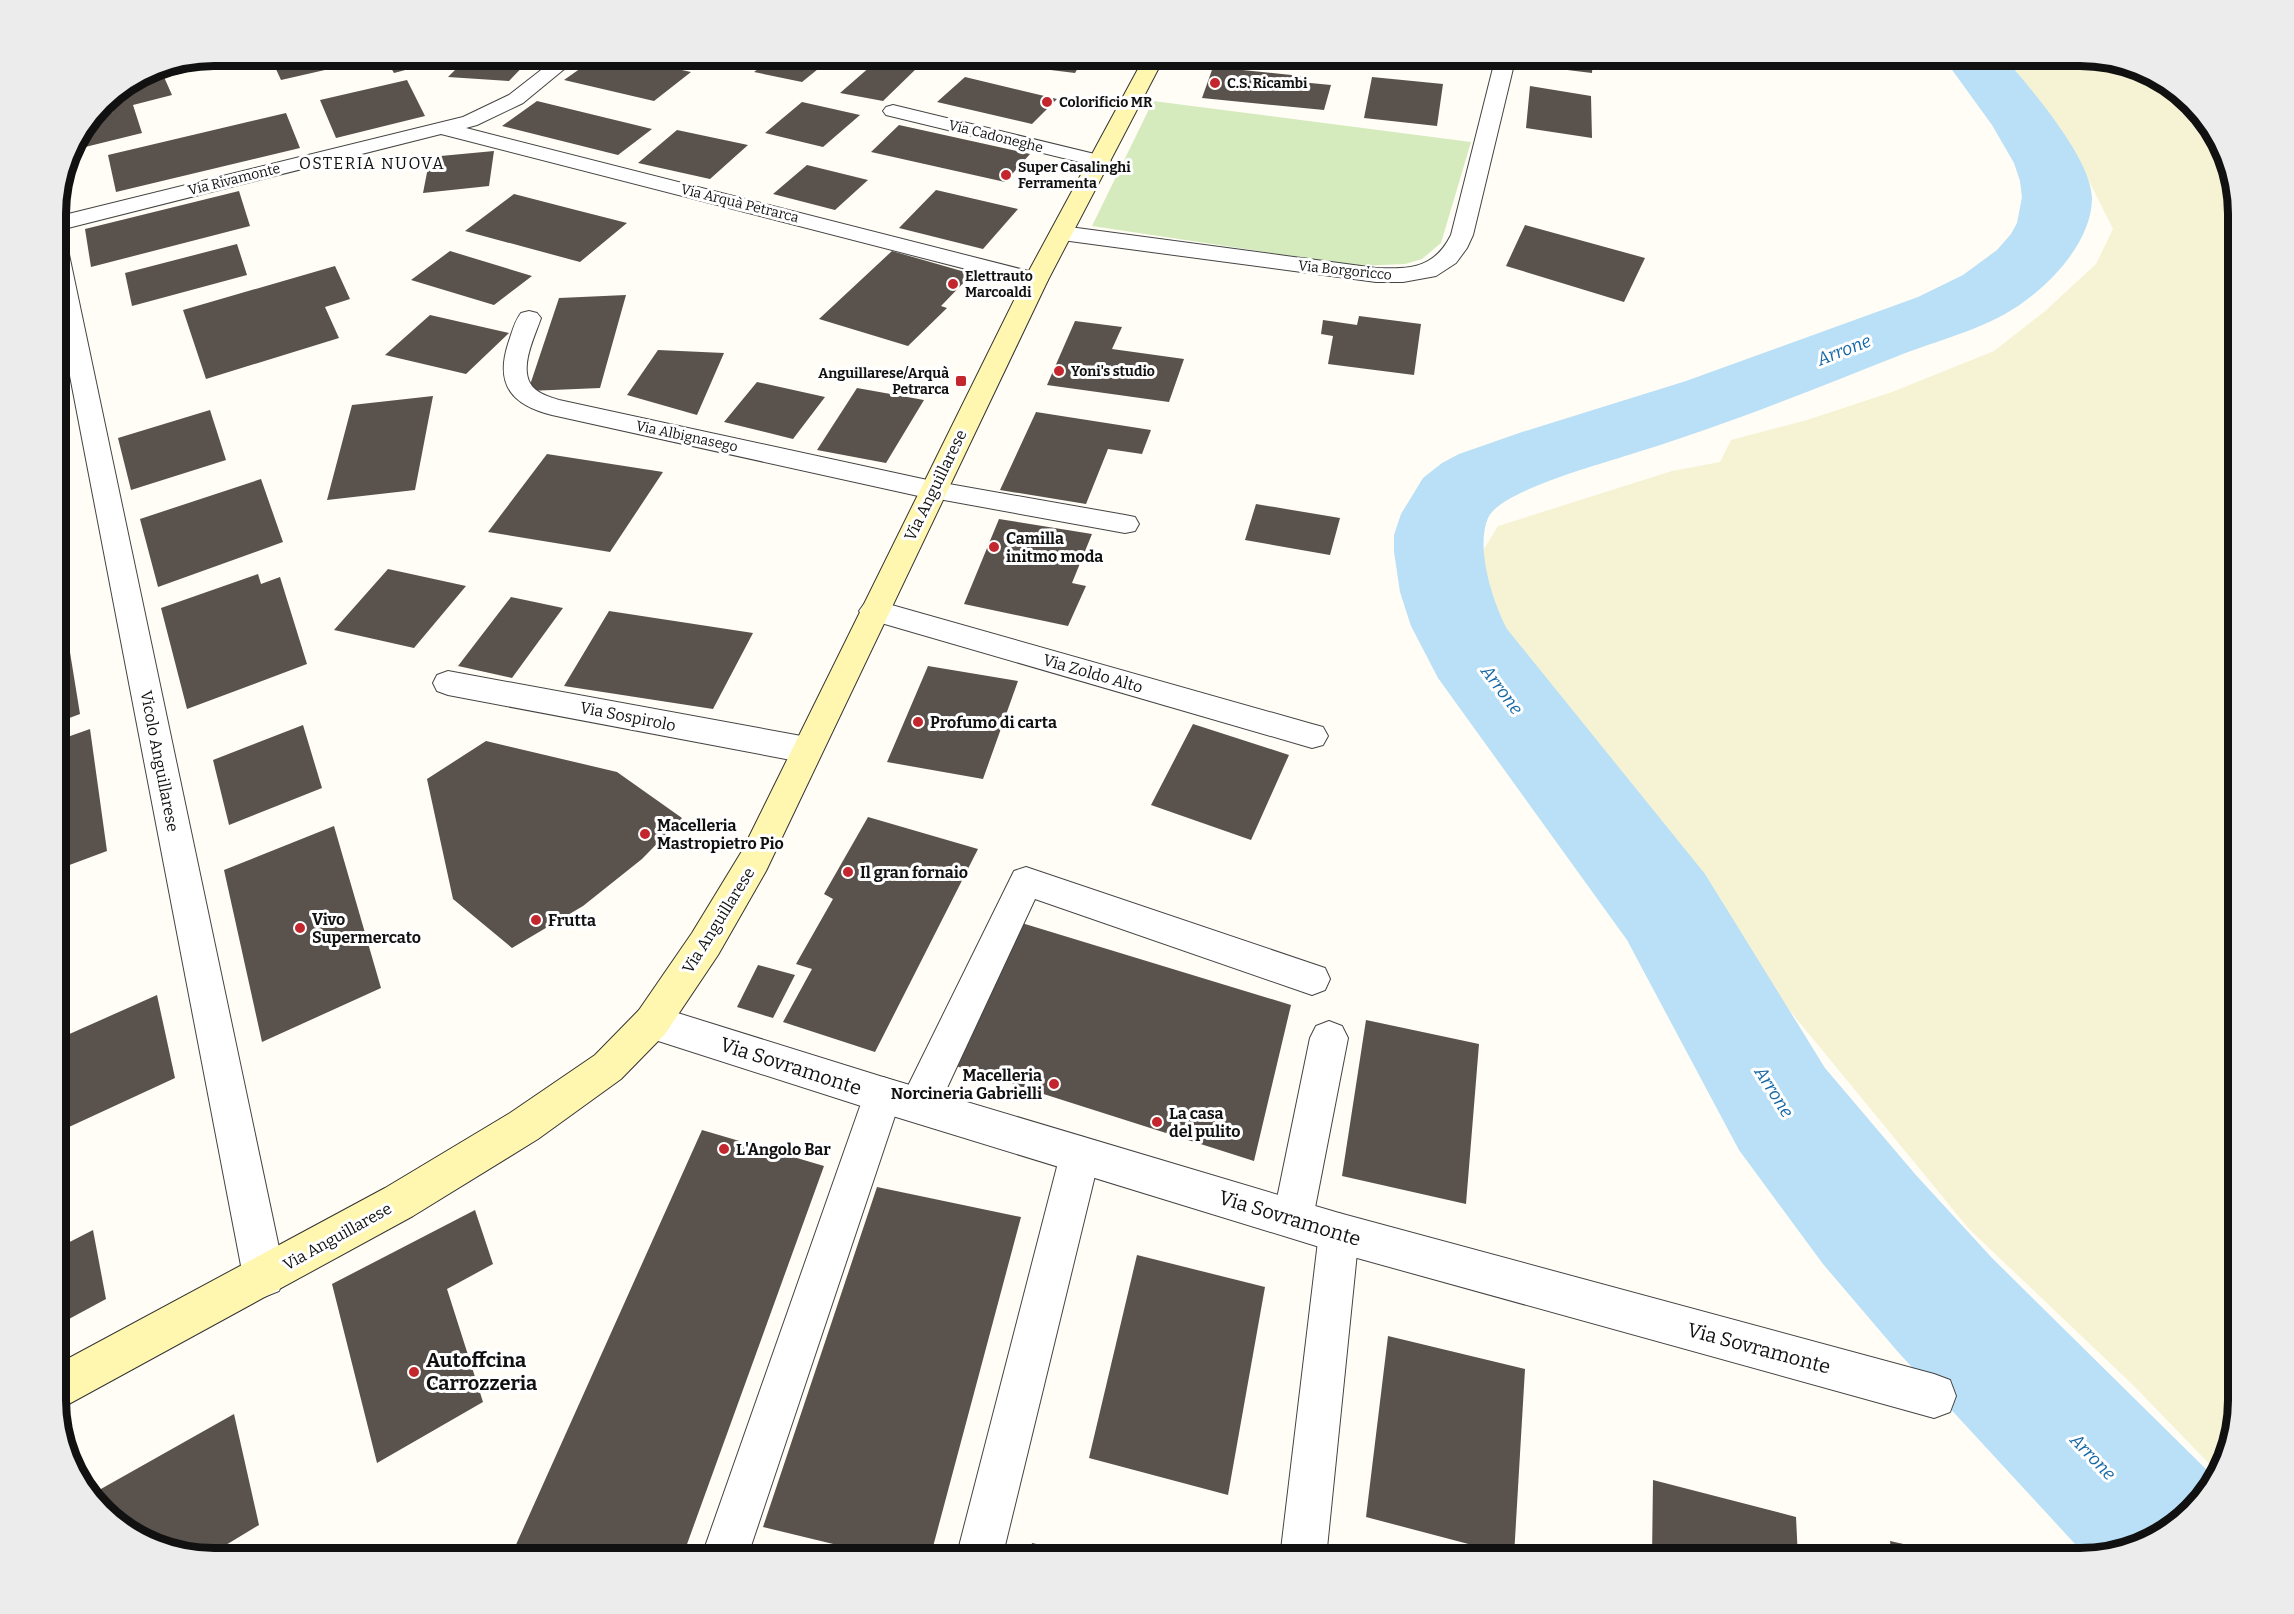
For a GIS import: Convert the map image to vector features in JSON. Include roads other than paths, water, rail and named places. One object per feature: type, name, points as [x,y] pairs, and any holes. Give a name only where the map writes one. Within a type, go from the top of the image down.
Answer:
[{"type":"main road","name":"Via Anguillarese","points":[[66,1384],[399,1202],[524,1126],[608,1067],[652,1022],[705,944],[754,861],[1035,280],[1150,66]]},
{"type":"street","name":"Via Rivamonte","points":[[66,223],[445,129],[507,104],[557,66]]},
{"type":"street","name":"Via Borgoricco","points":[[1062,233],[1376,275],[1403,275],[1433,269],[1452,256],[1462,235],[1504,66]]},
{"type":"street","name":"Via Cadoneghe","points":[[893,111],[1100,161]]},
{"type":"street","name":"Via Arquà Petrarca","points":[[445,129],[1035,280]]},
{"type":"street","name":"Vicolo Anguillarese","points":[[66,295],[264,1276]]},
{"type":"street","name":"Via Albignasego","points":[[529,318],[516,360],[514,375],[519,389],[535,400],[552,407],[932,490],[1125,524]]},
{"type":"street","name":"Via Zoldo Alto","points":[[874,611],[1312,736]]},
{"type":"street","name":"Via Sospirolo","points":[[448,683],[807,750]]},
{"type":"street","points":[[728,1548],[901,1100],[1026,881],[1312,979]]},
{"type":"street","name":"Via Sovramonte","points":[[652,1022],[1339,1233],[1934,1396]]},
{"type":"street","points":[[1293,1218],[1329,1038]]},
{"type":"street","points":[[982,1548],[1080,1155]]},
{"type":"street","points":[[1304,1548],[1339,1233]]},
{"type":"waterway","name":"Arrone","points":[[1980,66],[2024,124],[2037,144],[2055,181],[2057,197],[2052,223],[2040,246],[2023,265],[1990,291],[1945,313],[1715,399],[1658,419],[1551,451],[1489,474],[1472,483],[1454,499],[1445,514],[1439,535],[1439,552],[1446,592],[1458,626],[1472,653],[1666,907],[1782,1109],[1869,1219],[1945,1305],[2158,1525]]},
{"type":"place","name":"C.S. Ricambi","points":[[1215,83]]},
{"type":"place","name":"Colorificio MR","points":[[1047,102]]},
{"type":"place","name":"Super Casalinghi Ferramenta","points":[[1006,175]]},
{"type":"place","name":"Elettrauto Marcoaldi","points":[[953,284]]},
{"type":"place","name":"Yoni's studio","points":[[1059,371]]},
{"type":"place","name":"Anguillarese/Arquà Petrarca","points":[[961,381]]},
{"type":"place","name":"Camilla initmo moda","points":[[994,547]]},
{"type":"place","name":"Profumo di carta","points":[[918,722]]},
{"type":"place","name":"Macelleria Mastropietro Pio","points":[[645,834]]},
{"type":"place","name":"Il gran fornaio","points":[[848,872]]},
{"type":"place","name":"Frutta","points":[[536,920]]},
{"type":"place","name":"Vivo Supermercato","points":[[300,928]]},
{"type":"place","name":"Macelleria Norcineria Gabrielli","points":[[1054,1084]]},
{"type":"place","name":"La casa del pulito","points":[[1157,1122]]},
{"type":"place","name":"L'Angolo Bar","points":[[724,1149]]},
{"type":"place","name":"Autoffcina Carrozzeria","points":[[414,1372]]},
{"type":"district","name":"OSTERIA NUOVA","points":[[372,163]]}]
